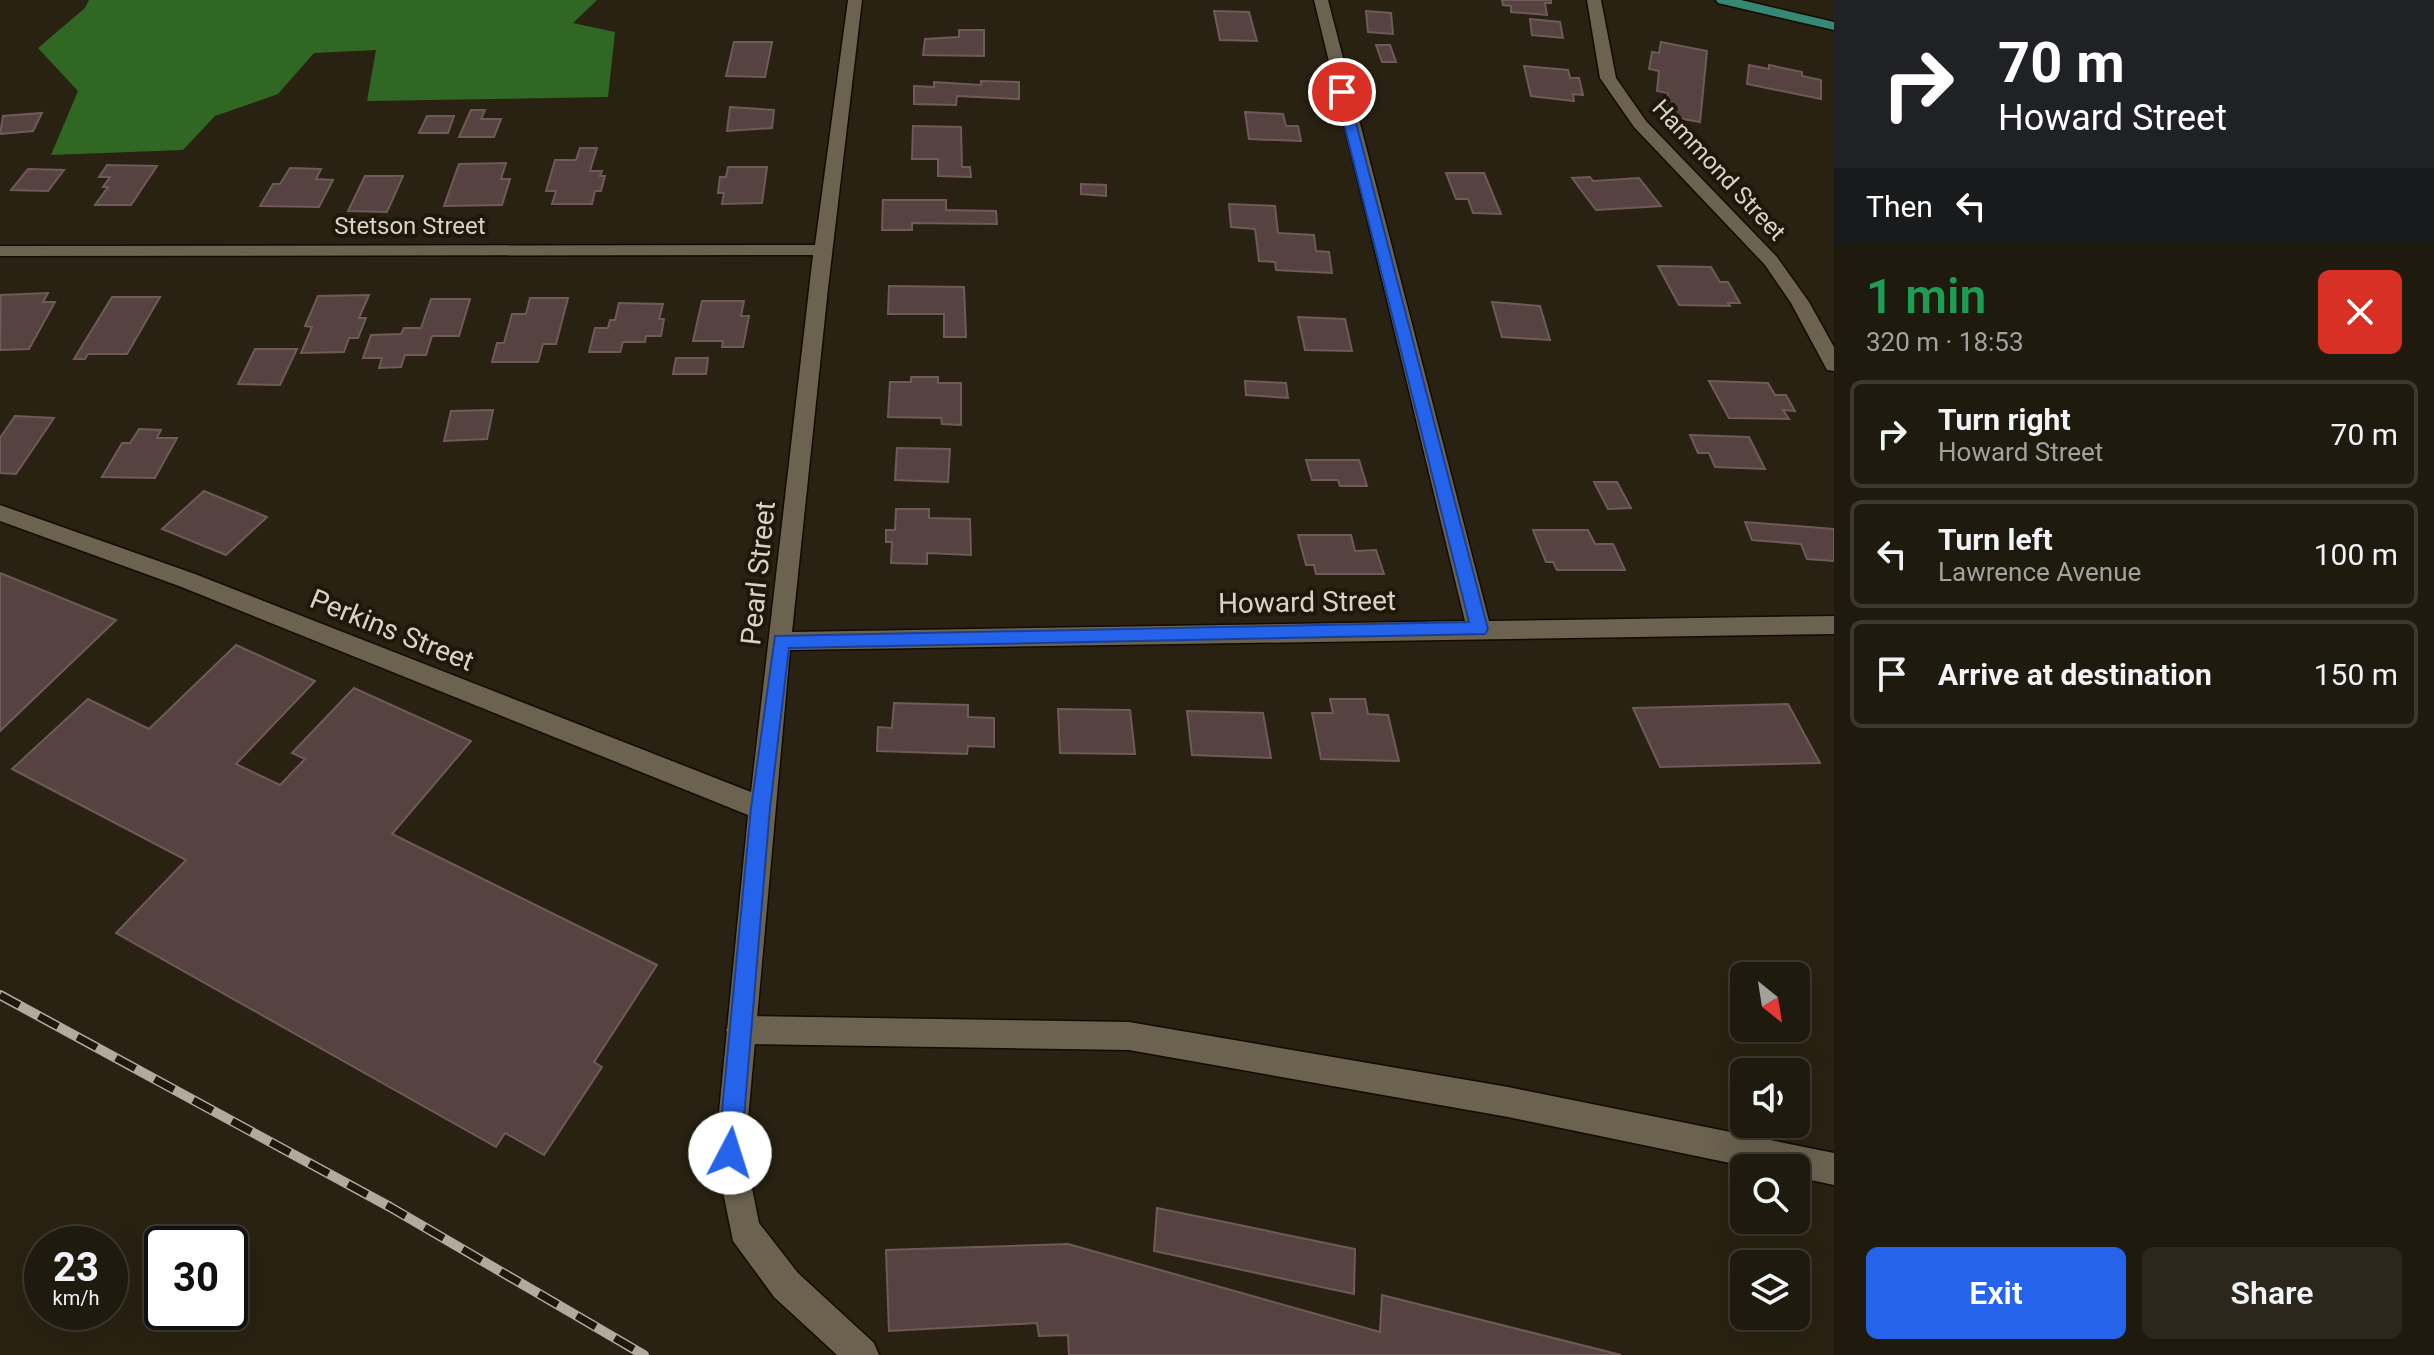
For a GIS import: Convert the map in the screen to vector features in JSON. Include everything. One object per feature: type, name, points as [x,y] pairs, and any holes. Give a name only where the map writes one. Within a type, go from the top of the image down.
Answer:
[{"type":"main road","points":[[1723,0],[1773,6],[1834,26]]},
{"type":"street","name":"Pearl Street","points":[[855,0],[821,250],[761,808],[730,1153],[744,1230],[786,1285],[862,1355]]},
{"type":"street","points":[[1321,0],[1479,629]]},
{"type":"street","name":"Hammond Street","points":[[1594,0],[1608,78],[1640,124],[1771,261],[1800,302],[1834,365]]},
{"type":"street","name":"Stetson Street","points":[[0,251],[821,250]]},
{"type":"street","name":"Perkins Street","points":[[0,513],[187,580],[761,808]]},
{"type":"street","name":"Howard Street","points":[[781,641],[1834,625]]},
{"type":"street","points":[[741,1030],[1129,1036],[1508,1102],[1834,1169]]},
{"type":"green space","points":[[89,0],[597,0],[573,23],[615,32],[608,97],[367,101],[376,50],[314,53],[278,94],[215,116],[183,150],[51,155],[78,91],[38,48],[85,8]]},
{"type":"building","points":[[1502,0],[1551,0],[1551,3],[1545,3],[1547,15],[1511,12],[1511,6],[1503,5]]},
{"type":"building","points":[[1214,11],[1249,12],[1257,41],[1220,40]]},
{"type":"building","points":[[1366,11],[1391,13],[1393,34],[1368,32]]},
{"type":"building","points":[[1530,19],[1560,22],[1563,38],[1532,35]]},
{"type":"building","points":[[959,30],[984,30],[984,56],[923,55],[925,39],[959,37]]},
{"type":"building","points":[[734,42],[772,42],[765,77],[726,76]]},
{"type":"building","points":[[1661,42],[1707,51],[1700,122],[1666,116],[1668,93],[1657,91],[1659,71],[1649,69],[1652,52],[1659,53]]},
{"type":"building","points":[[1376,45],[1390,45],[1396,62],[1382,62]]},
{"type":"building","points":[[1749,65],[1769,69],[1769,65],[1802,72],[1802,76],[1821,80],[1821,99],[1747,84]]},
{"type":"building","points":[[1524,66],[1568,70],[1570,78],[1579,78],[1583,95],[1573,94],[1574,101],[1531,96]]},
{"type":"building","points":[[981,81],[1019,82],[1019,99],[957,96],[956,105],[914,104],[914,86],[934,87],[934,82],[981,85]]},
{"type":"building","points":[[730,107],[774,110],[772,128],[727,131]]},
{"type":"building","points":[[471,110],[485,110],[481,119],[501,119],[494,137],[459,137]]},
{"type":"building","points":[[1245,112],[1283,114],[1286,126],[1298,126],[1301,141],[1249,139]]},
{"type":"building","points":[[42,113],[33,131],[0,134],[3,116]]},
{"type":"building","points":[[427,116],[454,116],[448,133],[419,133]]},
{"type":"building","points":[[913,126],[961,127],[962,167],[970,167],[971,177],[938,176],[938,159],[912,159]]},
{"type":"building","points":[[580,148],[597,148],[590,171],[602,171],[600,176],[605,176],[601,191],[595,191],[592,204],[552,204],[556,191],[546,191],[555,160],[576,160]]},
{"type":"building","points":[[506,163],[501,179],[510,179],[502,205],[444,206],[459,164]]},
{"type":"building","points":[[107,165],[157,166],[131,205],[95,205],[108,187],[103,187],[110,177],[99,177]]},
{"type":"building","points":[[728,167],[767,167],[762,203],[722,204],[724,193],[718,193],[720,177],[726,177]]},
{"type":"building","points":[[290,168],[321,169],[316,179],[333,180],[319,207],[260,206],[273,184],[280,184]]},
{"type":"building","points":[[28,169],[64,170],[48,191],[11,190]]},
{"type":"building","points":[[1446,173],[1484,173],[1501,214],[1473,213],[1468,199],[1456,199]]},
{"type":"building","points":[[365,176],[403,176],[387,212],[348,211]]},
{"type":"building","points":[[1590,177],[1593,181],[1639,178],[1661,206],[1596,210],[1572,178]]},
{"type":"building","points":[[1081,184],[1106,185],[1106,196],[1081,194]]},
{"type":"building","points":[[883,200],[946,200],[946,210],[996,211],[997,224],[912,223],[912,230],[882,230]]},
{"type":"building","points":[[1229,204],[1275,206],[1278,233],[1314,235],[1316,251],[1329,252],[1332,273],[1276,270],[1275,262],[1259,261],[1255,229],[1231,227]]},
{"type":"building","points":[[1658,266],[1711,267],[1720,282],[1728,282],[1740,303],[1728,303],[1730,306],[1679,305]]},
{"type":"building","points":[[889,286],[964,287],[966,337],[944,337],[944,314],[888,314]]},
{"type":"building","points":[[48,293],[43,302],[55,302],[29,349],[0,350],[1,295]]},
{"type":"building","points":[[369,295],[359,318],[366,318],[358,338],[349,338],[344,352],[301,353],[312,327],[305,326],[318,296]]},
{"type":"building","points":[[112,297],[160,297],[127,354],[88,354],[85,359],[74,359]]},
{"type":"building","points":[[530,298],[568,298],[556,344],[543,344],[538,362],[492,362],[497,343],[504,343],[512,314],[526,314]]},
{"type":"building","points":[[431,299],[470,299],[459,336],[432,336],[426,355],[405,355],[401,367],[379,368],[382,358],[363,358],[371,335],[401,334],[404,328],[421,328]]},
{"type":"building","points":[[702,301],[744,301],[741,316],[749,316],[743,347],[722,347],[723,341],[693,341]]},
{"type":"building","points":[[1492,302],[1540,306],[1550,340],[1502,337]]},
{"type":"building","points":[[619,303],[663,304],[659,319],[664,319],[661,336],[646,336],[645,342],[623,342],[620,352],[589,352],[595,328],[608,328],[610,320],[615,320]]},
{"type":"building","points":[[1298,317],[1345,319],[1352,351],[1305,350]]},
{"type":"building","points":[[255,349],[297,349],[280,385],[238,384]]},
{"type":"building","points":[[676,358],[708,358],[706,374],[673,374]]},
{"type":"building","points":[[911,377],[938,377],[938,383],[961,383],[961,425],[942,424],[941,418],[888,417],[890,382],[911,382]]},
{"type":"building","points":[[1245,381],[1286,383],[1288,398],[1246,395]]},
{"type":"building","points":[[1709,381],[1768,383],[1775,395],[1786,395],[1795,411],[1783,410],[1789,419],[1729,418]]},
{"type":"building","points":[[493,410],[487,439],[444,441],[451,411]]},
{"type":"building","points":[[15,416],[54,418],[16,474],[0,473],[0,438]]},
{"type":"building","points":[[139,429],[161,430],[157,438],[177,438],[155,478],[102,477],[122,443],[130,443]]},
{"type":"building","points":[[1690,435],[1749,437],[1765,469],[1715,467],[1709,453],[1698,453]]},
{"type":"building","points":[[897,448],[950,449],[948,482],[895,480]]},
{"type":"building","points":[[1306,460],[1359,460],[1367,486],[1340,486],[1338,480],[1312,480]]},
{"type":"building","points":[[1594,482],[1617,482],[1631,508],[1608,509]]},
{"type":"building","points":[[204,491],[267,517],[226,555],[162,529]]},
{"type":"building","points":[[896,509],[929,509],[929,518],[970,519],[971,555],[927,553],[927,564],[891,563],[892,542],[886,542],[886,530],[895,530]]},
{"type":"building","points":[[1745,522],[1834,529],[1834,561],[1807,559],[1801,544],[1752,540]]},
{"type":"building","points":[[1533,530],[1588,530],[1595,544],[1613,544],[1625,570],[1557,570],[1553,562],[1546,562]]},
{"type":"building","points":[[1298,535],[1351,535],[1355,551],[1376,550],[1384,574],[1316,574],[1314,565],[1306,565]]},
{"type":"building","points":[[0,573],[116,620],[0,731]]},
{"type":"building","points":[[236,645],[315,681],[236,764],[280,785],[305,759],[292,753],[354,688],[471,741],[392,834],[657,965],[594,1062],[602,1067],[544,1155],[505,1133],[496,1147],[116,933],[186,860],[12,769],[88,699],[149,729]]},
{"type":"building","points":[[1330,699],[1365,699],[1368,714],[1388,715],[1399,761],[1321,759],[1312,713],[1333,713]]},
{"type":"building","points":[[894,703],[968,705],[968,717],[994,718],[994,747],[968,746],[967,754],[877,751],[878,727],[892,728]]},
{"type":"building","points":[[1788,704],[1820,763],[1660,767],[1633,708]]},
{"type":"building","points":[[1058,709],[1130,710],[1135,754],[1060,753]]},
{"type":"building","points":[[1187,711],[1263,713],[1271,758],[1192,755]]},
{"type":"building","points":[[1157,1208],[1355,1249],[1354,1294],[1154,1251]]},
{"type":"building","points":[[1068,1244],[1380,1332],[1382,1295],[1621,1355],[1069,1355],[1068,1335],[1039,1336],[1037,1323],[889,1331],[886,1250]]},
{"type":"railway","points":[[0,995],[390,1207],[644,1355]]},
{"type":"route","points":[[730,1153],[761,808],[781,641],[1479,629],[1342,92]]}]
